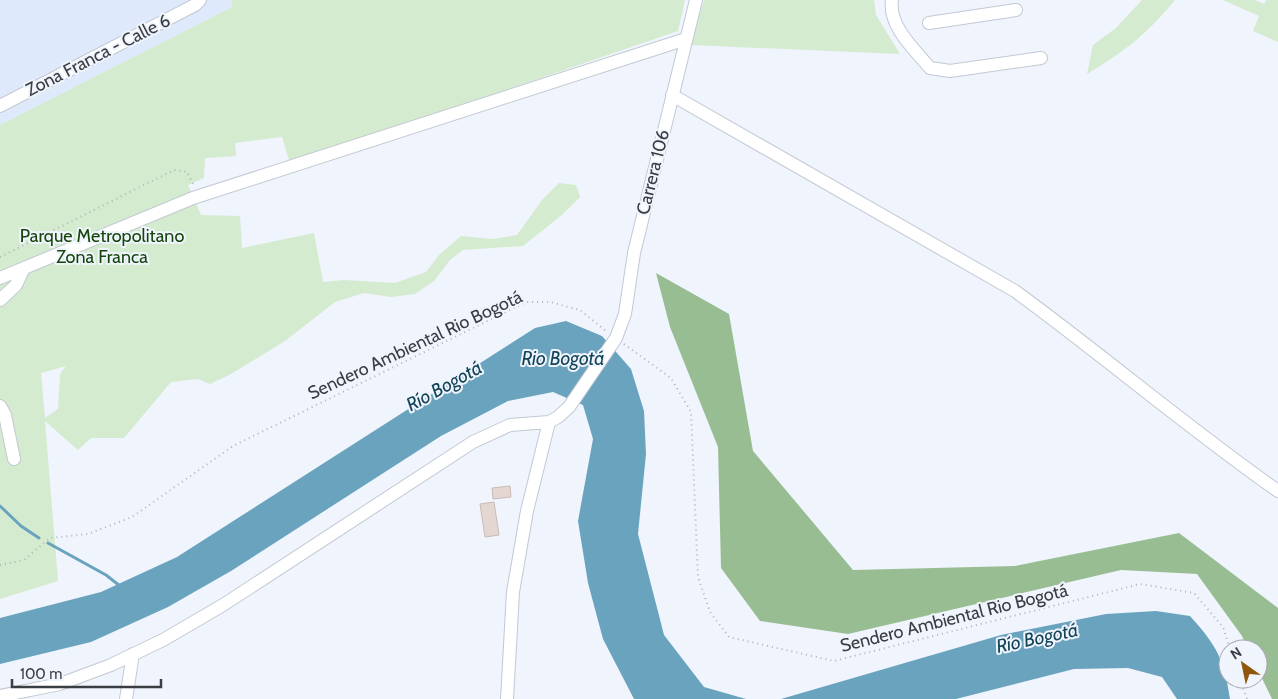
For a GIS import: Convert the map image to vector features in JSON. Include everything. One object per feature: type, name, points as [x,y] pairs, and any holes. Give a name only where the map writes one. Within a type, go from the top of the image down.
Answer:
[{"type":"street","name":"Carrera 106","points":[[548,422],[569,407],[614,341],[626,314],[634,253],[696,0]]},
{"type":"street","points":[[892,0],[894,17],[898,28],[930,68],[950,71],[1040,58]]},
{"type":"street","name":"Zona Franca - Calle 6","points":[[0,106],[198,3]]},
{"type":"street","points":[[929,23],[1016,10]]},
{"type":"street","points":[[0,278],[193,198],[686,39]]},
{"type":"street","points":[[672,95],[1015,291],[1067,329],[1221,452],[1278,491]]},
{"type":"street","points":[[0,300],[16,285],[24,268]]},
{"type":"street","points":[[0,406],[5,415],[14,459]]},
{"type":"street","points":[[0,696],[60,684],[163,640],[223,605],[473,442],[510,425],[548,422],[526,511],[513,592],[507,699]]},
{"type":"street","points":[[126,699],[133,654]]},
{"type":"path","points":[[0,257],[174,170],[187,172],[197,191]]},
{"type":"path","name":"Sendero Ambiental Rio Bogotá","points":[[0,565],[24,560],[50,538],[88,534],[132,517],[233,446],[526,302],[550,302],[580,310],[614,341],[672,378],[691,412],[698,578],[710,612],[730,637],[834,661],[1140,584],[1194,593],[1223,627],[1227,639]]},
{"type":"shaded area","points":[[0,0],[232,0],[232,7],[0,125]]},
{"type":"green space","name":"Parque Metropolitano Zona Franca","points":[[232,0],[685,0],[678,31],[372,136],[289,160],[282,137],[235,143],[236,156],[205,158],[204,178],[188,185],[201,215],[240,216],[242,248],[314,233],[323,282],[345,280],[395,283],[426,272],[439,255],[461,236],[493,239],[517,235],[542,200],[559,183],[576,185],[580,197],[563,214],[523,246],[463,250],[450,260],[434,281],[415,294],[391,297],[364,293],[335,302],[285,341],[231,374],[210,384],[198,379],[171,382],[124,438],[91,438],[78,450],[45,421],[58,581],[0,599],[0,125],[232,7]],"holes":[[[66,366],[60,374],[58,409],[45,418],[41,373]]]},
{"type":"green space","points":[[704,0],[874,0],[876,15],[900,54],[691,45]]},
{"type":"green space","points":[[1142,0],[1175,0],[1135,41],[1113,58],[1087,74],[1093,45],[1116,28]]},
{"type":"green space","points":[[1223,0],[1255,0],[1264,4],[1266,0],[1278,0],[1278,42],[1253,31],[1259,16]]},
{"type":"green space","points":[[656,273],[729,314],[753,451],[853,570],[1015,566],[1179,533],[1278,608],[1278,699],[1272,699],[1267,689],[1268,639],[1243,639],[1197,574],[1121,570],[848,634],[760,621],[721,568],[718,447],[670,327]]},
{"type":"water","name":"Rio Bogotá","points":[[566,321],[602,336],[631,369],[644,411],[646,454],[638,534],[664,635],[704,687],[746,699],[634,699],[603,639],[588,583],[578,521],[593,439],[583,405],[553,392],[508,401],[441,436],[231,571],[168,607],[91,642],[0,664],[0,618],[101,592],[177,557],[535,328]]},
{"type":"water","name":"Río Bogotá","points":[[1156,611],[1190,616],[1207,636],[1218,654],[1218,689],[1228,689],[1230,699],[1177,699],[1162,677],[1128,668],[1074,669],[956,699],[781,699],[1001,635],[1106,614]]},
{"type":"building","points":[[510,486],[511,497],[493,499],[492,488]]},
{"type":"building","points":[[494,502],[499,535],[485,537],[480,504]]},
{"type":"waterway","points":[[0,506],[21,526],[39,538]]},
{"type":"waterway","points":[[48,543],[106,575],[120,586]]}]
